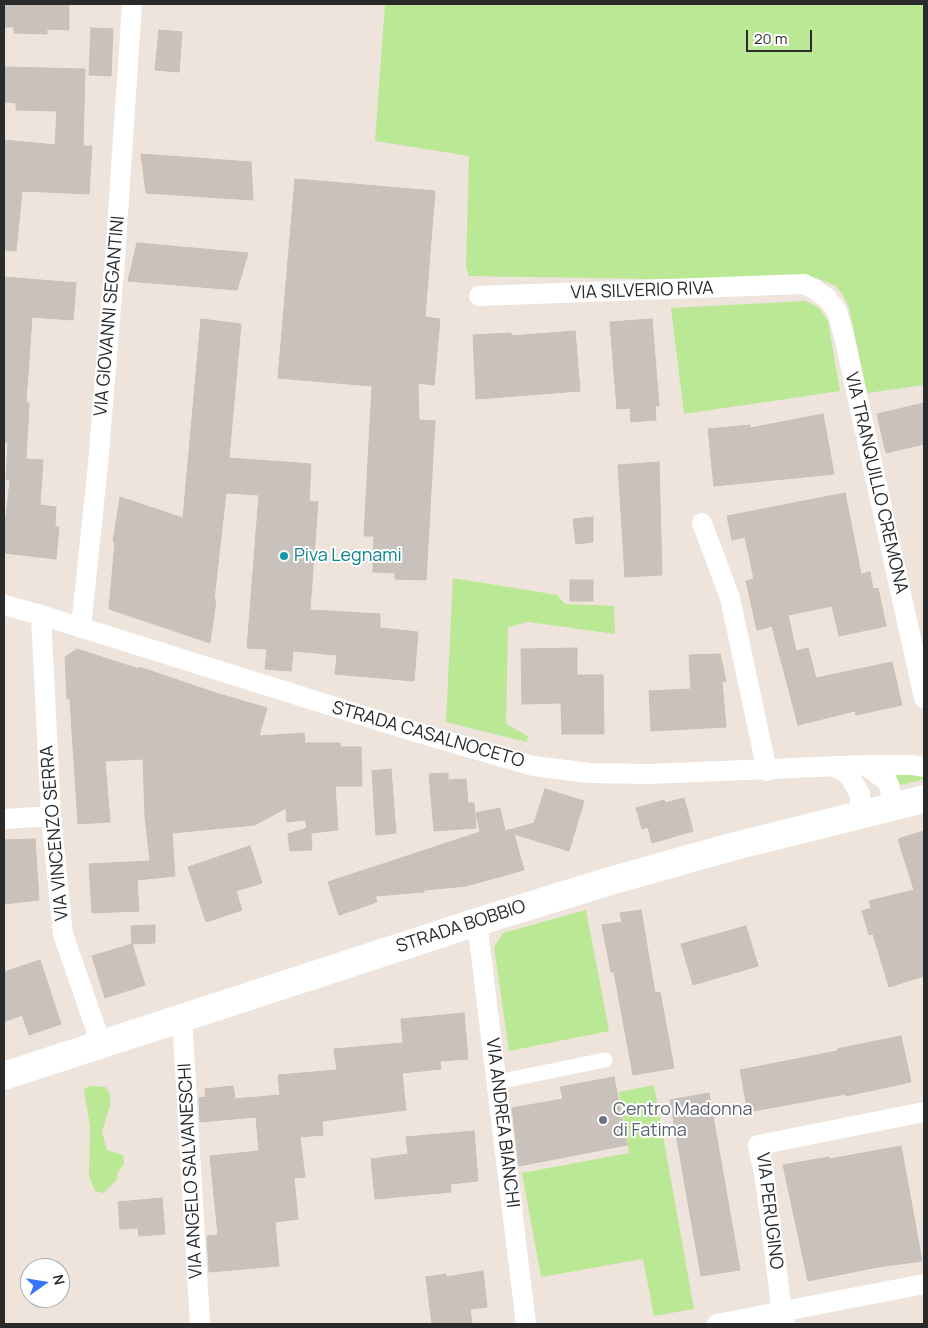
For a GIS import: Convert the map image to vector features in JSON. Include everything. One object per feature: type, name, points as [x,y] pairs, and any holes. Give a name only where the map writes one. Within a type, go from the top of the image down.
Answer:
[{"type":"main road","name":"STRADA BOBBIO","points":[[4,1076],[477,922],[610,881],[731,847],[924,799]]},
{"type":"street","name":"VIA GIOVANNI SEGANTINI","points":[[81,628],[98,464],[116,249],[132,4]]},
{"type":"street","name":"VIA SILVERIO RIVA","points":[[479,296],[804,284]]},
{"type":"street","name":"VIA TRANQUILLO CREMONA","points":[[804,284],[827,298],[837,311],[924,698]]},
{"type":"street","points":[[702,523],[730,598],[767,771]]},
{"type":"street","name":"STRADA CASALNOCETO","points":[[4,606],[41,615],[412,731],[534,766],[590,773],[649,774],[767,771],[866,765],[912,765],[924,767]]},
{"type":"street","name":"VIA VINCENZO SERRA","points":[[41,615],[51,816],[63,934],[101,1044]]},
{"type":"street","points":[[866,765],[888,782],[894,806]]},
{"type":"street","points":[[833,766],[848,774],[860,794],[860,815]]},
{"type":"street","points":[[4,819],[51,816]]},
{"type":"street","name":"VIA ANDREA BIANCHI","points":[[477,922],[526,1324]]},
{"type":"street","name":"VIA ANGELO SALVANESCHI","points":[[182,1018],[200,1324]]},
{"type":"street","points":[[497,1082],[606,1060]]},
{"type":"street","name":"VIA PERUGINO","points":[[783,1318],[758,1145],[924,1112]]},
{"type":"street","points":[[717,1324],[783,1318],[924,1284]]},
{"type":"green space","points":[[385,4],[924,4],[924,385],[867,393],[849,308],[836,286],[817,278],[650,279],[469,276],[466,267],[469,156],[375,141]]},
{"type":"green space","points":[[806,301],[819,308],[828,321],[840,391],[684,414],[671,308]]},
{"type":"green space","points":[[453,578],[557,595],[565,604],[614,606],[615,634],[528,622],[508,627],[506,724],[528,736],[527,742],[446,722]]},
{"type":"green space","points":[[888,771],[904,772],[924,777],[924,779],[901,785]]},
{"type":"green space","points":[[586,910],[609,1031],[509,1051],[494,947],[503,933]]},
{"type":"green space","points":[[654,1085],[694,1309],[654,1316],[643,1259],[541,1277],[522,1173],[629,1153],[619,1092]]},
{"type":"green space","points":[[89,1086],[106,1087],[110,1095],[110,1105],[102,1132],[107,1150],[123,1155],[124,1164],[118,1172],[116,1181],[103,1193],[95,1191],[89,1176],[90,1126],[84,1090]]},
{"type":"building","points":[[4,4],[69,4],[69,30],[47,29],[47,34],[14,33],[14,27],[4,27]]},
{"type":"building","points":[[91,28],[113,29],[111,76],[89,75]]},
{"type":"building","points":[[159,30],[182,32],[179,72],[155,70]]},
{"type":"building","points":[[4,67],[85,69],[83,146],[92,146],[89,194],[22,191],[16,251],[4,250],[4,140],[55,145],[57,111],[16,110],[16,103],[4,102]]},
{"type":"building","points":[[141,154],[251,162],[253,200],[146,193]]},
{"type":"building","points":[[295,179],[435,191],[425,317],[440,319],[434,385],[418,383],[419,420],[435,421],[426,580],[395,579],[395,573],[373,572],[374,536],[364,536],[372,386],[278,378]]},
{"type":"building","points":[[137,243],[248,253],[237,290],[128,281]]},
{"type":"building","points":[[4,277],[76,283],[73,320],[32,317],[26,402],[29,403],[26,459],[43,460],[40,505],[56,507],[55,527],[59,527],[56,559],[4,553],[4,516],[6,516],[10,480],[6,479],[8,443],[4,442]]},
{"type":"building","points":[[201,319],[241,324],[229,458],[311,464],[309,501],[318,502],[310,610],[380,614],[380,628],[418,632],[414,681],[335,674],[337,655],[293,651],[291,671],[265,669],[267,649],[247,648],[259,495],[226,493],[210,643],[109,609],[115,542],[113,542],[120,497],[183,518]]},
{"type":"building","points":[[652,319],[659,406],[655,406],[656,420],[631,422],[630,408],[617,409],[610,322]]},
{"type":"building","points":[[575,331],[580,391],[476,399],[473,335],[511,333],[511,336]]},
{"type":"building","points":[[924,403],[924,444],[886,453],[877,414]]},
{"type":"building","points":[[823,414],[834,474],[714,486],[708,429],[750,425],[750,428]]},
{"type":"building","points":[[659,462],[662,575],[625,577],[618,465]]},
{"type":"building","points":[[845,493],[861,574],[870,572],[873,589],[878,588],[886,626],[839,636],[832,606],[788,615],[796,651],[808,648],[816,678],[892,662],[902,705],[856,715],[855,711],[798,725],[772,626],[757,630],[746,581],[754,579],[745,537],[732,540],[727,516]]},
{"type":"building","points":[[593,517],[593,542],[576,544],[573,519]]},
{"type":"building","points":[[570,580],[593,580],[593,601],[570,601]]},
{"type":"building","points":[[577,648],[577,675],[603,675],[604,734],[562,734],[561,703],[522,704],[521,649]]},
{"type":"building","points":[[77,649],[267,708],[259,736],[304,733],[305,743],[340,743],[340,747],[361,747],[362,786],[335,786],[338,830],[311,833],[312,850],[290,851],[288,834],[307,828],[305,820],[287,822],[286,808],[255,825],[172,833],[175,876],[137,880],[139,911],[92,913],[89,864],[150,861],[145,816],[143,759],[105,761],[110,822],[78,824],[70,699],[67,699],[65,657]]},
{"type":"building","points":[[720,654],[726,681],[722,682],[726,727],[651,731],[649,691],[691,689],[689,655]]},
{"type":"building","points":[[391,769],[396,833],[376,835],[372,771]]},
{"type":"building","points":[[448,773],[448,780],[466,779],[468,803],[474,803],[476,828],[434,831],[429,774]]},
{"type":"building","points":[[545,789],[584,801],[569,851],[514,834],[524,870],[466,886],[375,896],[377,902],[339,915],[328,882],[480,832],[476,813],[500,808],[505,831],[534,823]]},
{"type":"building","points":[[684,798],[693,831],[652,843],[648,827],[642,829],[636,808],[664,800],[665,803]]},
{"type":"building","points":[[924,831],[924,976],[889,987],[873,934],[869,935],[862,911],[871,908],[869,901],[914,890],[898,839]]},
{"type":"building","points":[[35,839],[39,900],[4,904],[4,840]]},
{"type":"building","points":[[250,846],[262,883],[236,891],[242,910],[206,922],[188,867]]},
{"type":"building","points":[[641,910],[655,993],[660,992],[674,1068],[633,1075],[614,972],[611,972],[602,925],[622,922],[620,913]]},
{"type":"building","points":[[155,925],[155,943],[132,944],[131,926]]},
{"type":"building","points":[[746,926],[758,966],[693,985],[681,944]]},
{"type":"building","points":[[132,944],[145,985],[105,998],[92,956]]},
{"type":"building","points":[[40,960],[61,1024],[29,1035],[22,1015],[4,1022],[4,972]]},
{"type":"building","points":[[464,1013],[468,1059],[440,1061],[441,1069],[402,1073],[406,1110],[322,1121],[323,1135],[300,1137],[305,1177],[294,1178],[298,1219],[275,1222],[279,1266],[209,1272],[207,1236],[218,1235],[210,1156],[259,1151],[256,1117],[200,1122],[199,1098],[206,1097],[205,1089],[233,1086],[235,1099],[280,1095],[278,1075],[337,1070],[334,1049],[403,1043],[401,1019]]},
{"type":"building","points":[[901,1036],[911,1082],[846,1096],[846,1094],[748,1112],[740,1070]]},
{"type":"building","points":[[614,1077],[627,1145],[519,1166],[512,1108],[563,1099],[560,1087]]},
{"type":"building","points":[[709,1093],[740,1270],[701,1276],[670,1100]]},
{"type":"building","points":[[474,1131],[478,1181],[450,1184],[451,1192],[375,1199],[371,1159],[408,1154],[406,1137]]},
{"type":"building","points":[[901,1146],[922,1261],[878,1267],[808,1281],[783,1165],[829,1157],[830,1159]]},
{"type":"building","points":[[162,1198],[165,1234],[139,1236],[138,1228],[120,1229],[118,1202]]},
{"type":"building","points":[[483,1271],[487,1307],[470,1309],[472,1324],[432,1324],[426,1277],[446,1274],[446,1277]]},
{"type":"place","name":"Piva Legnami","points":[[284,556]]},
{"type":"place","name":"Centro Madonna di Fatima","points":[[603,1120]]}]
